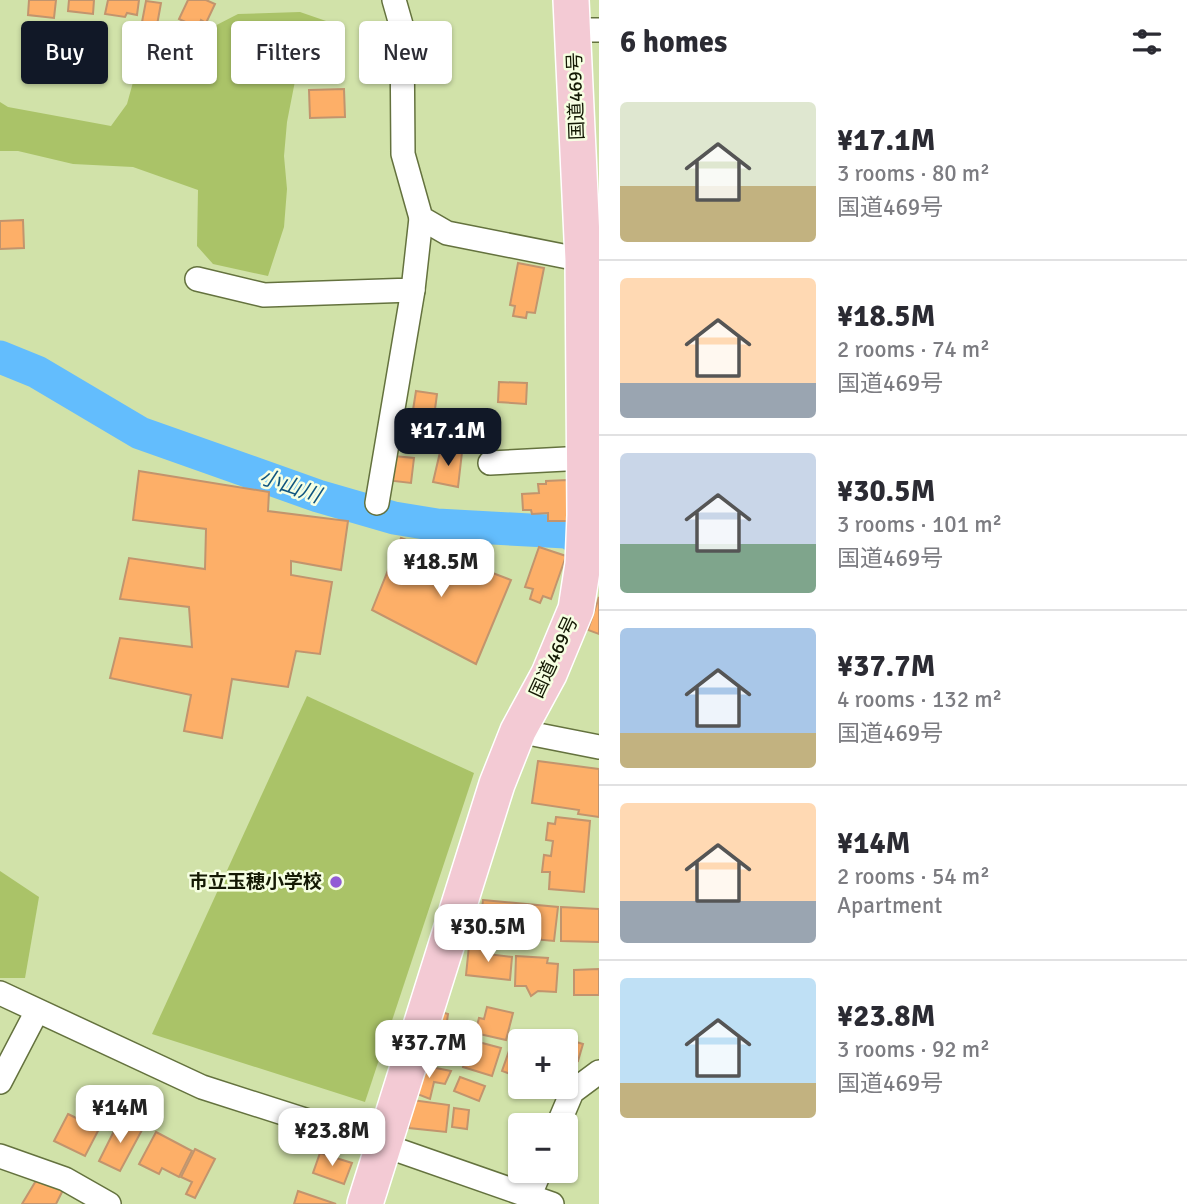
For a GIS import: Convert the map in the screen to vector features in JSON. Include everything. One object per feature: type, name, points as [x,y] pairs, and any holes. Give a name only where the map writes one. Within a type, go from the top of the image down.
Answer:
[{"type":"highway","name":"国道469号","points":[[365,1204],[497,783],[518,731],[549,674],[576,609],[588,529],[585,458],[591,301],[583,260],[581,20]]},
{"type":"street","points":[[377,503],[413,290],[421,218],[404,154],[401,28],[394,0]]},
{"type":"street","points":[[421,218],[447,233],[583,260]]},
{"type":"street","points":[[197,279],[264,295],[413,290]]},
{"type":"street","points":[[490,463],[585,458]]},
{"type":"street","points":[[518,731],[599,747]]},
{"type":"street","points":[[0,993],[202,1087],[383,1145],[552,1204]]},
{"type":"street","points":[[0,1082],[37,1011]]},
{"type":"street","points":[[563,1113],[572,1092],[599,1072]]},
{"type":"street","points":[[0,1156],[65,1179],[109,1204]]},
{"type":"street","points":[[529,1197],[535,1183]]},
{"type":"green space","points":[[300,12],[326,21],[231,21],[231,84],[294,84],[284,156],[287,189],[284,227],[268,276],[213,264],[197,246],[198,190],[133,167],[73,164],[18,151],[0,151],[0,102],[8,107],[111,126],[127,104],[133,84],[217,84],[217,25],[238,14]]},
{"type":"green space","points":[[307,696],[474,773],[365,1102],[152,1034]]},
{"type":"green space","points":[[0,871],[39,897],[25,978],[0,978]]},
{"type":"building","points":[[29,0],[56,0],[54,18],[28,15]]},
{"type":"building","points":[[69,0],[94,0],[93,14],[68,11]]},
{"type":"building","points":[[108,0],[139,0],[137,15],[127,13],[125,17],[105,14]]},
{"type":"building","points":[[188,0],[206,0],[215,4],[207,21],[179,19]]},
{"type":"building","points":[[146,1],[161,3],[158,21],[142,21]]},
{"type":"building","points":[[344,89],[345,117],[310,118],[309,90]]},
{"type":"building","points":[[23,220],[24,248],[0,249],[0,221]]},
{"type":"building","points":[[518,263],[544,268],[535,313],[527,312],[526,318],[513,316],[515,306],[510,305]]},
{"type":"building","points":[[499,382],[527,383],[526,404],[498,402]]},
{"type":"building","points":[[416,391],[437,394],[432,432],[410,429]]},
{"type":"building","points":[[441,448],[462,452],[458,487],[433,482]]},
{"type":"building","points":[[394,456],[414,458],[411,483],[385,480]]},
{"type":"building","points":[[139,471],[269,492],[268,511],[348,521],[341,570],[291,561],[291,575],[332,582],[320,654],[296,651],[288,687],[232,679],[222,738],[184,731],[191,695],[110,678],[120,638],[192,647],[189,607],[120,599],[129,558],[205,569],[206,529],[133,520]]},
{"type":"building","points":[[567,480],[569,521],[548,521],[548,513],[532,514],[531,510],[523,510],[522,494],[539,493],[538,484],[546,484],[546,481]]},
{"type":"building","points":[[401,538],[511,580],[476,664],[372,610]]},
{"type":"building","points":[[539,547],[566,556],[551,599],[543,596],[540,603],[530,599],[533,589],[525,587]]},
{"type":"building","points":[[599,597],[599,634],[588,630]]},
{"type":"building","points":[[538,761],[599,769],[599,817],[578,814],[579,810],[532,803]]},
{"type":"building","points":[[556,817],[590,821],[584,892],[549,889],[550,872],[542,872],[544,855],[551,856],[553,841],[546,840],[548,823],[555,824]]},
{"type":"building","points":[[483,900],[558,907],[554,941],[479,934]]},
{"type":"building","points":[[561,907],[599,909],[599,942],[561,941]]},
{"type":"building","points":[[469,946],[488,948],[487,954],[512,957],[510,980],[466,975]]},
{"type":"building","points":[[516,956],[548,958],[547,963],[558,964],[556,992],[538,991],[531,996],[526,986],[515,986]]},
{"type":"building","points":[[599,969],[599,995],[574,995],[574,970]]},
{"type":"building","points":[[487,1007],[513,1013],[506,1040],[475,1033],[479,1018],[484,1019]]},
{"type":"building","points":[[437,1011],[448,1014],[447,1021],[461,1026],[457,1042],[464,1044],[460,1055],[452,1052],[450,1060],[424,1052]]},
{"type":"building","points":[[471,1040],[501,1048],[492,1076],[463,1067]]},
{"type":"building","points":[[578,1043],[583,1044],[578,1061]]},
{"type":"building","points":[[508,1054],[508,1073],[502,1071]]},
{"type":"building","points":[[421,1065],[451,1071],[445,1084],[434,1082],[430,1099],[412,1092]]},
{"type":"building","points":[[460,1077],[485,1086],[479,1101],[454,1091]]},
{"type":"building","points":[[412,1100],[449,1105],[446,1132],[409,1128]]},
{"type":"building","points":[[454,1108],[469,1110],[467,1129],[452,1127]]},
{"type":"building","points":[[68,1114],[99,1129],[85,1156],[54,1141]]},
{"type":"building","points":[[120,1119],[142,1130],[120,1171],[99,1161]]},
{"type":"building","points":[[156,1132],[192,1151],[179,1177],[162,1168],[159,1174],[139,1164]]},
{"type":"building","points":[[195,1149],[215,1159],[195,1198],[186,1194],[192,1182],[181,1177]]},
{"type":"building","points":[[320,1153],[352,1163],[344,1184],[313,1173]]},
{"type":"building","points":[[37,1179],[64,1188],[56,1204],[22,1204]]},
{"type":"building","points":[[298,1191],[336,1204],[294,1204]]},
{"type":"waterway","name":"小山川","points":[[0,357],[37,372],[140,433],[318,496],[394,518],[437,525],[566,532],[599,548]]},
{"type":"place","name":"市立玉穂小学校","points":[[336,882]]}]
